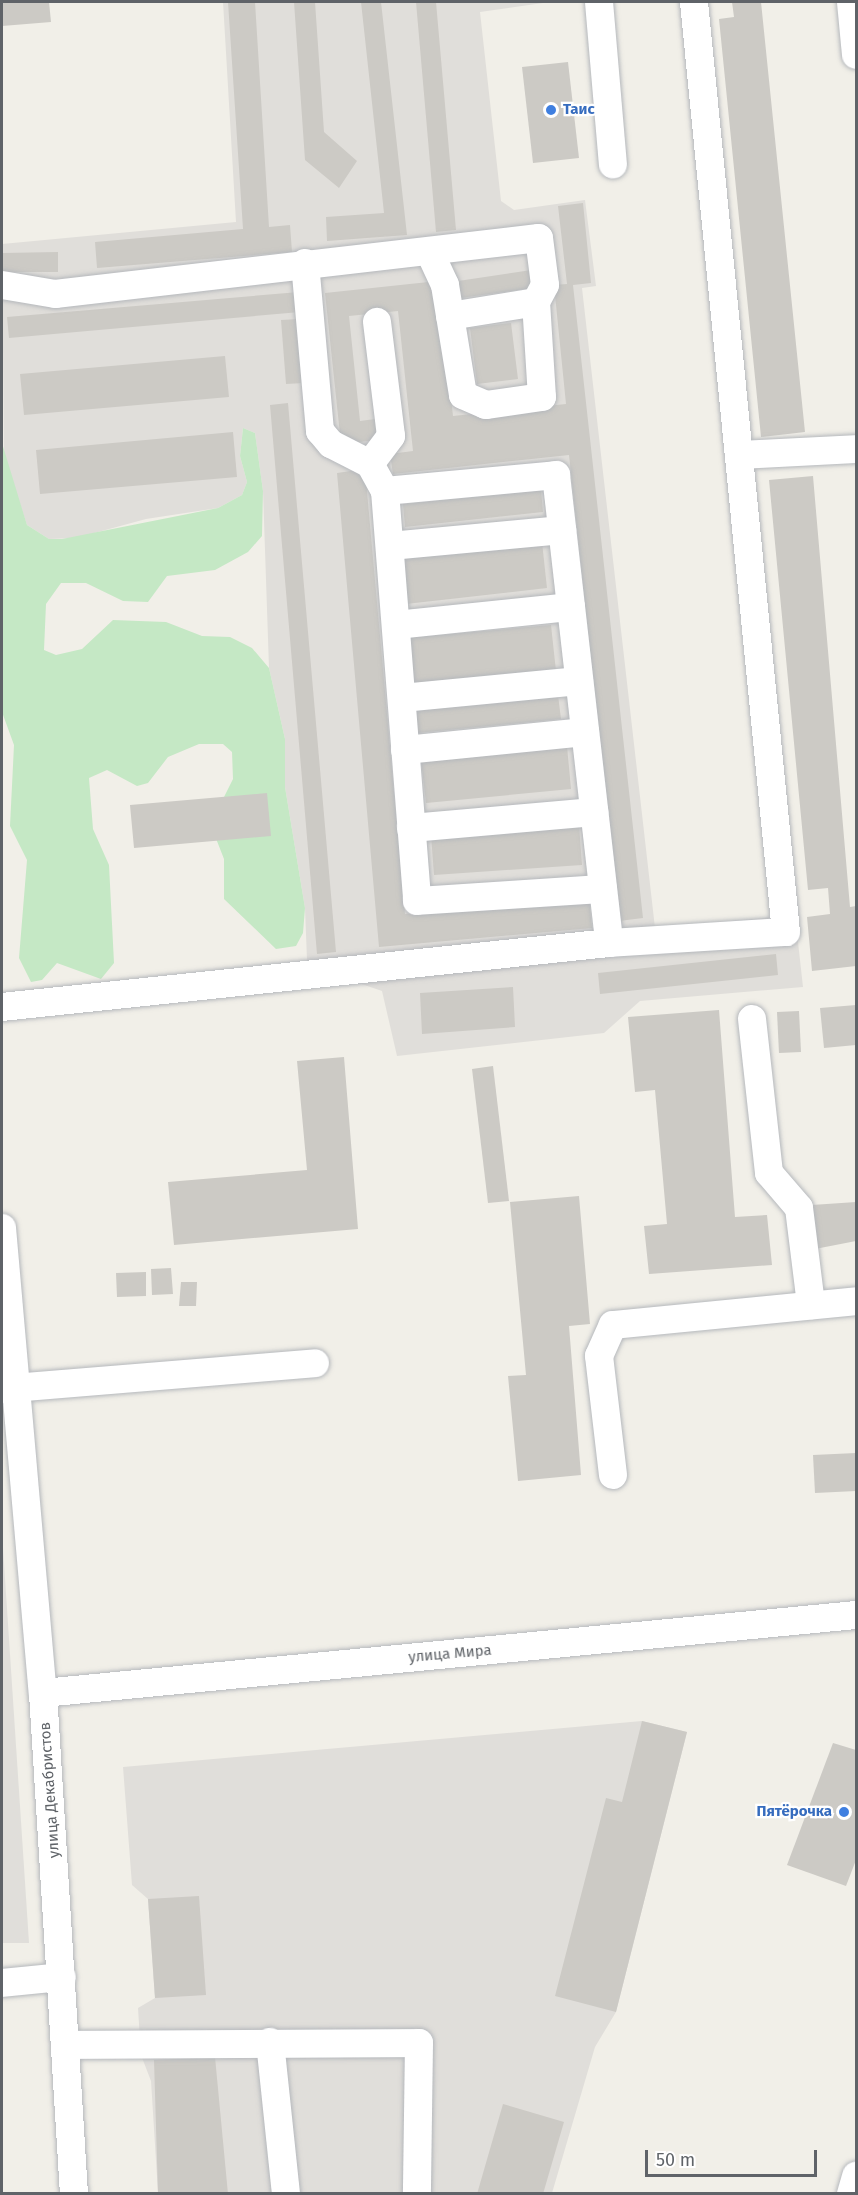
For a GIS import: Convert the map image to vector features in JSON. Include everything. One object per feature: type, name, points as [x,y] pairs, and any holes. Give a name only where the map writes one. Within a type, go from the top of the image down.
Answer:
[{"type":"street","points":[[599,2],[613,164]]},
{"type":"street","points":[[2,1006],[609,943],[786,932],[693,2]]},
{"type":"street","points":[[851,2],[856,55]]},
{"type":"street","points":[[2,285],[56,294],[305,263],[431,255],[539,238],[545,285],[536,302],[542,398],[486,405],[462,395],[445,285],[431,255]]},
{"type":"street","points":[[305,263],[320,431],[331,444],[370,465],[385,491],[417,901],[603,889]]},
{"type":"street","points":[[450,316],[536,302]]},
{"type":"street","points":[[370,465],[391,436],[377,322]]},
{"type":"street","points":[[739,455],[856,449]]},
{"type":"street","points":[[385,491],[556,475],[609,943]]},
{"type":"street","points":[[390,546],[562,530]]},
{"type":"street","points":[[396,625],[571,607]]},
{"type":"street","points":[[402,698],[579,681]]},
{"type":"street","points":[[405,750],[585,732]]},
{"type":"street","points":[[411,828],[594,812]]},
{"type":"street","points":[[752,1019],[769,1173],[799,1208],[811,1305]]},
{"type":"street","name":"улица Декабристов","points":[[2,1228],[8,1388],[43,1694],[67,2045],[74,2193]]},
{"type":"street","points":[[613,1475],[599,1356],[613,1325],[856,1301]]},
{"type":"street","points":[[8,1388],[315,1363]]},
{"type":"street","name":"улица Мира","points":[[43,1694],[856,1615]]},
{"type":"street","points":[[2,1983],[62,1977]]},
{"type":"street","points":[[67,2045],[270,2042],[419,2043],[417,2193]]},
{"type":"street","points":[[270,2042],[286,2193]]},
{"type":"shaded area","points":[[223,2],[550,2],[480,12],[501,201],[514,210],[585,200],[596,286],[582,288],[655,928],[795,915],[803,987],[640,1001],[604,1033],[397,1056],[382,991],[347,979],[308,986],[305,908],[285,787],[285,739],[269,668],[263,491],[255,433],[243,428],[240,456],[247,482],[242,495],[218,508],[146,519],[76,538],[49,539],[27,525],[4,456],[2,244],[236,222]]},
{"type":"shaded area","points":[[2,1533],[29,1943],[2,1943]]},
{"type":"shaded area","points":[[642,1721],[687,1732],[616,2012],[595,2047],[552,2193],[158,2193],[151,2081],[141,2055],[138,2008],[155,1998],[148,1899],[132,1885],[123,1767]]},
{"type":"green space","points":[[243,428],[255,433],[263,491],[262,536],[248,552],[215,570],[167,576],[148,602],[123,601],[86,583],[61,583],[46,604],[44,650],[56,655],[82,649],[113,620],[166,622],[202,636],[230,637],[252,648],[269,668],[285,739],[285,787],[305,908],[303,933],[296,946],[276,949],[224,899],[224,859],[215,836],[219,807],[233,779],[232,752],[223,744],[199,744],[168,757],[148,783],[137,786],[107,770],[89,778],[93,829],[109,865],[114,963],[101,979],[57,963],[42,980],[31,982],[19,958],[27,860],[10,826],[14,745],[2,712],[2,443],[27,525],[49,539],[62,539],[218,508],[242,495],[247,482],[240,456]]},
{"type":"building","points":[[2,2],[49,2],[51,22],[2,26]]},
{"type":"building","points":[[228,2],[255,2],[269,227],[290,225],[292,252],[97,268],[95,242],[243,229]]},
{"type":"building","points":[[294,2],[315,2],[324,132],[357,161],[339,188],[305,160]]},
{"type":"building","points":[[361,2],[381,2],[407,235],[327,241],[326,217],[384,213]]},
{"type":"building","points":[[416,2],[436,2],[456,230],[436,232]]},
{"type":"building","points":[[732,2],[761,2],[805,432],[761,437],[719,19],[734,17]]},
{"type":"building","points":[[568,62],[579,158],[533,163],[522,67]]},
{"type":"building","points":[[583,203],[591,283],[573,285],[643,918],[619,921],[569,455],[393,474],[390,454],[413,451],[398,311],[349,316],[360,421],[375,419],[377,440],[341,444],[325,293],[438,281],[453,416],[566,404],[554,285],[567,284],[558,206]]},
{"type":"building","points":[[58,252],[58,272],[2,272],[2,253]]},
{"type":"building","points":[[538,269],[540,287],[460,298],[458,281]]},
{"type":"building","points":[[299,292],[300,312],[9,338],[7,317]]},
{"type":"building","points":[[299,319],[304,383],[286,384],[281,320]]},
{"type":"building","points":[[511,323],[518,379],[477,384],[470,328]]},
{"type":"building","points":[[225,356],[229,397],[24,415],[20,374]]},
{"type":"building","points":[[288,403],[336,952],[317,954],[270,405]]},
{"type":"building","points":[[233,432],[237,477],[40,494],[36,450]]},
{"type":"building","points":[[365,469],[405,914],[589,898],[592,928],[379,947],[337,473]]},
{"type":"building","points":[[813,476],[850,907],[856,906],[856,966],[812,971],[807,917],[830,914],[828,888],[808,890],[769,480]]},
{"type":"building","points":[[541,490],[543,512],[405,527],[403,504]]},
{"type":"building","points":[[542,542],[547,588],[406,604],[400,558]]},
{"type":"building","points":[[551,625],[556,671],[408,684],[404,638]]},
{"type":"building","points":[[558,695],[561,719],[417,733],[415,710]]},
{"type":"building","points":[[567,746],[571,789],[426,803],[421,760]]},
{"type":"building","points":[[267,793],[271,836],[134,848],[130,805]]},
{"type":"building","points":[[579,825],[582,865],[434,875],[431,835]]},
{"type":"building","points":[[776,954],[778,975],[600,994],[598,973]]},
{"type":"building","points":[[513,987],[515,1027],[422,1034],[420,993]]},
{"type":"building","points":[[856,1005],[856,1045],[824,1048],[820,1008]]},
{"type":"building","points":[[719,1010],[735,1217],[767,1215],[772,1265],[649,1274],[644,1226],[667,1224],[655,1090],[635,1092],[628,1017]]},
{"type":"building","points":[[799,1011],[801,1052],[779,1053],[777,1012]]},
{"type":"building","points":[[344,1057],[358,1229],[174,1245],[168,1182],[307,1170],[297,1061]]},
{"type":"building","points":[[493,1066],[509,1201],[488,1203],[472,1069]]},
{"type":"building","points":[[579,1196],[590,1324],[569,1326],[581,1475],[518,1481],[508,1376],[526,1375],[510,1202]]},
{"type":"building","points":[[856,1202],[856,1241],[815,1249],[812,1205]]},
{"type":"building","points":[[171,1268],[173,1294],[152,1295],[151,1269]]},
{"type":"building","points":[[146,1272],[146,1296],[117,1297],[116,1273]]},
{"type":"building","points":[[181,1282],[197,1282],[196,1306],[179,1306]]},
{"type":"building","points":[[856,1453],[856,1491],[815,1493],[813,1455]]},
{"type":"building","points":[[642,1721],[687,1732],[616,2012],[555,1996],[606,1798],[622,1802]]},
{"type":"building","points":[[833,1743],[856,1750],[856,1860],[846,1886],[787,1865]]},
{"type":"building","points":[[199,1896],[206,1995],[155,1998],[148,1899]]},
{"type":"building","points":[[215,2057],[228,2194],[158,2194],[154,2060]]},
{"type":"building","points":[[503,2104],[564,2122],[543,2194],[477,2194]]},
{"type":"place","name":"Таис","points":[[551,110]]},
{"type":"place","name":"Пятёрочка","points":[[844,1812]]}]
